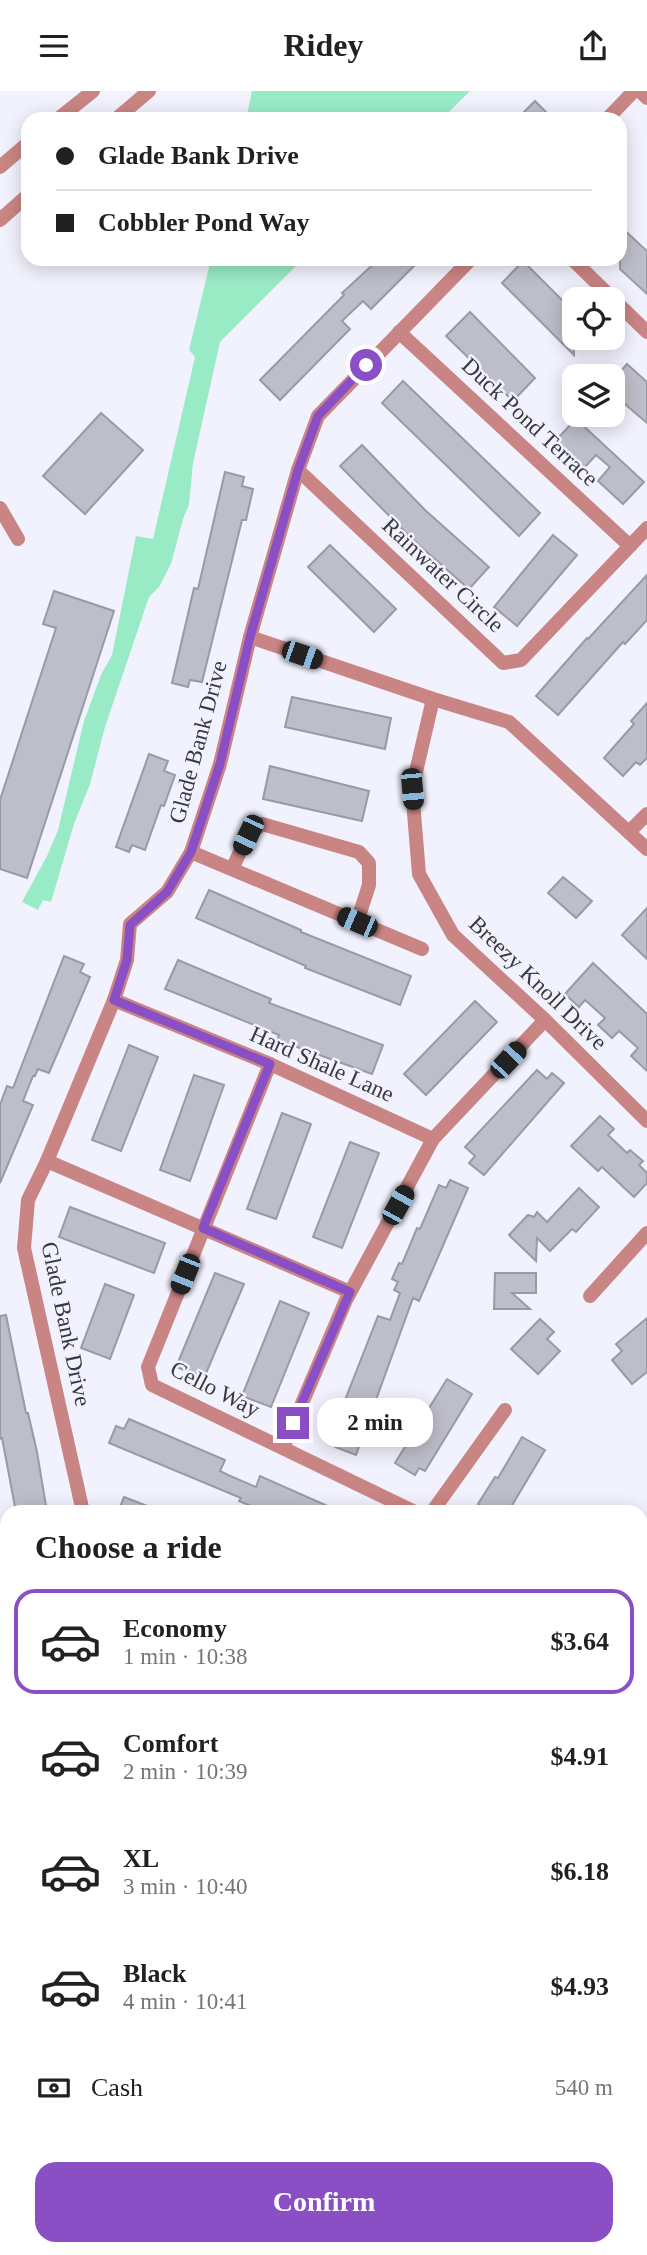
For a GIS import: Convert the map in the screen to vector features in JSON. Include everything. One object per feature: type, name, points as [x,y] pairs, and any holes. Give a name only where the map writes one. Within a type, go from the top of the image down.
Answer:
[{"type":"street","points":[[67,112],[93,91]]},
{"type":"street","points":[[124,112],[149,91]]},
{"type":"street","points":[[614,112],[634,91]]},
{"type":"street","points":[[640,91],[647,99]]},
{"type":"street","points":[[0,167],[21,149]]},
{"type":"street","points":[[0,220],[21,201]]},
{"type":"street","name":"Glade Bank Drive","points":[[81,1505],[24,1248],[28,1200],[114,1000],[127,960],[130,925],[167,892],[191,852],[220,764],[250,637],[298,470],[318,416],[464,266]]},
{"type":"street","points":[[579,266],[647,332]]},
{"type":"street","name":"Duck Pond Terrace","points":[[399,331],[630,546]]},
{"type":"street","name":"Rainwater Circle","points":[[298,470],[503,663],[521,660],[647,529]]},
{"type":"street","points":[[0,508],[18,539]]},
{"type":"street","points":[[250,637],[509,722],[647,849]]},
{"type":"street","name":"Breezy Knoll Drive","points":[[433,699],[412,789],[419,874],[453,935],[545,1020],[647,1121]]},
{"type":"street","points":[[629,832],[647,814]]},
{"type":"street","points":[[232,869],[248,835],[262,824],[359,852],[369,863],[369,885],[357,922]]},
{"type":"street","points":[[191,852],[422,949]]},
{"type":"street","name":"Hard Shale Lane","points":[[114,1000],[270,1064],[433,1139]]},
{"type":"street","points":[[283,1448],[350,1292],[433,1139],[545,1020]]},
{"type":"street","name":"Cello Way","points":[[270,1064],[148,1367],[152,1385],[401,1505]]},
{"type":"street","points":[[47,1161],[350,1292]]},
{"type":"street","points":[[590,1296],[647,1233]]},
{"type":"street","points":[[437,1505],[505,1410]]},
{"type":"green space","points":[[252,91],[470,91],[449,112],[248,112]]},
{"type":"green space","points":[[209,266],[296,266],[220,342],[193,463],[189,504],[171,564],[159,587],[149,597],[105,727],[90,784],[74,824],[51,902],[43,900],[38,910],[22,902],[58,830],[84,721],[101,675],[112,655],[136,536],[153,539],[195,357],[189,350]]},
{"type":"building","points":[[535,101],[546,112],[524,112]]},
{"type":"building","points":[[627,232],[647,251],[647,294],[620,266],[627,266]]},
{"type":"building","points":[[371,266],[414,266],[371,309],[363,301],[342,321],[350,329],[280,400],[260,380],[344,295],[342,293]]},
{"type":"building","points":[[518,266],[528,266],[562,300],[562,343],[502,283]]},
{"type":"building","points":[[470,312],[535,378],[513,401],[446,336]]},
{"type":"building","points":[[627,364],[647,382],[647,423],[625,404]]},
{"type":"building","points":[[403,381],[540,513],[519,536],[382,403]]},
{"type":"building","points":[[101,413],[143,450],[85,514],[43,476]]},
{"type":"building","points":[[568,427],[585,427],[644,482],[623,504],[598,481],[610,467],[596,455],[584,468],[555,441]]},
{"type":"building","points":[[362,445],[425,510],[489,567],[469,589],[412,539],[340,466]]},
{"type":"building","points":[[225,472],[244,477],[242,486],[253,489],[246,520],[242,520],[202,682],[190,680],[188,687],[172,683],[194,588],[198,589]]},
{"type":"building","points":[[553,535],[577,555],[517,626],[494,607]]},
{"type":"building","points":[[330,545],[396,609],[374,632],[308,567]]},
{"type":"building","points":[[647,575],[647,620],[625,644],[623,642],[558,715],[536,696]]},
{"type":"building","points":[[54,591],[114,611],[27,878],[0,869],[0,800],[56,628],[43,624]]},
{"type":"building","points":[[292,697],[391,718],[385,749],[285,727]]},
{"type":"building","points":[[647,703],[647,758],[640,765],[636,762],[623,776],[604,758],[634,724],[631,721]]},
{"type":"building","points":[[149,754],[168,761],[164,771],[175,775],[145,850],[132,845],[129,852],[116,847]]},
{"type":"building","points":[[270,766],[369,791],[362,821],[263,799]]},
{"type":"building","points":[[563,877],[592,901],[576,918],[548,893]]},
{"type":"building","points":[[209,890],[301,932],[411,976],[400,1005],[305,968],[306,966],[196,918]]},
{"type":"building","points":[[647,908],[647,959],[622,935]]},
{"type":"building","points":[[64,956],[84,964],[80,972],[90,977],[49,1073],[38,1069],[33,1076],[23,1101],[33,1105],[0,1183],[0,1105],[7,1086],[13,1088]]},
{"type":"building","points":[[178,960],[271,999],[269,1003],[383,1045],[372,1074],[277,1040],[279,1035],[165,989]]},
{"type":"building","points":[[593,963],[647,1014],[647,1071],[631,1056],[638,1048],[619,1031],[612,1038],[598,1025],[605,1018],[585,1000],[579,1007],[565,994]]},
{"type":"building","points":[[475,1001],[497,1022],[426,1095],[404,1074]]},
{"type":"building","points":[[129,1045],[158,1057],[121,1151],[92,1140]]},
{"type":"building","points":[[537,1070],[547,1079],[552,1073],[564,1083],[484,1175],[469,1163],[475,1156],[465,1147]]},
{"type":"building","points":[[194,1075],[224,1085],[190,1181],[160,1170]]},
{"type":"building","points":[[282,1113],[311,1124],[276,1219],[247,1209]]},
{"type":"building","points":[[600,1116],[614,1129],[608,1135],[627,1153],[630,1150],[643,1161],[639,1165],[647,1173],[647,1183],[634,1197],[602,1167],[598,1171],[571,1146]]},
{"type":"building","points":[[350,1142],[379,1153],[342,1248],[313,1237]]},
{"type":"building","points":[[450,1180],[468,1188],[419,1301],[413,1298],[356,1455],[335,1447],[339,1438],[329,1434],[340,1404],[343,1405],[378,1316],[390,1320],[400,1293],[394,1290],[398,1282],[392,1279],[399,1263],[402,1264],[417,1228],[420,1229],[439,1185],[446,1188]]},
{"type":"building","points":[[579,1188],[599,1207],[576,1232],[572,1229],[550,1251],[537,1238],[536,1261],[509,1235],[528,1215],[534,1217],[537,1212],[547,1222]]},
{"type":"building","points":[[70,1207],[165,1243],[154,1273],[59,1237]]},
{"type":"building","points":[[215,1273],[244,1284],[204,1378],[176,1367]]},
{"type":"building","points":[[495,1273],[536,1273],[536,1293],[512,1293],[530,1309],[494,1309]]},
{"type":"building","points":[[105,1284],[134,1295],[110,1359],[81,1348]]},
{"type":"building","points":[[280,1301],[309,1313],[271,1407],[242,1396]]},
{"type":"building","points":[[6,1315],[26,1413],[37,1452],[46,1505],[15,1505],[2,1438],[0,1439],[0,1316]]},
{"type":"building","points":[[647,1318],[647,1372],[632,1384],[612,1360],[622,1351],[616,1344]]},
{"type":"building","points":[[540,1319],[554,1332],[547,1339],[560,1351],[538,1374],[511,1349]]},
{"type":"building","points":[[447,1379],[472,1394],[425,1471],[419,1468],[415,1475],[395,1463]]},
{"type":"building","points":[[129,1419],[225,1460],[220,1471],[228,1475],[256,1487],[260,1476],[325,1505],[248,1505],[239,1501],[241,1498],[109,1443],[116,1426],[124,1429]]},
{"type":"building","points":[[522,1437],[545,1450],[512,1505],[478,1504],[495,1477],[498,1478]]},
{"type":"building","points":[[124,1497],[145,1505],[121,1505]]},
{"type":"route","points":[[293,1423],[350,1292],[203,1228],[270,1064],[114,1000],[127,960],[130,925],[167,892],[191,852],[220,764],[250,637],[291,494],[318,416],[366,365]]}]
